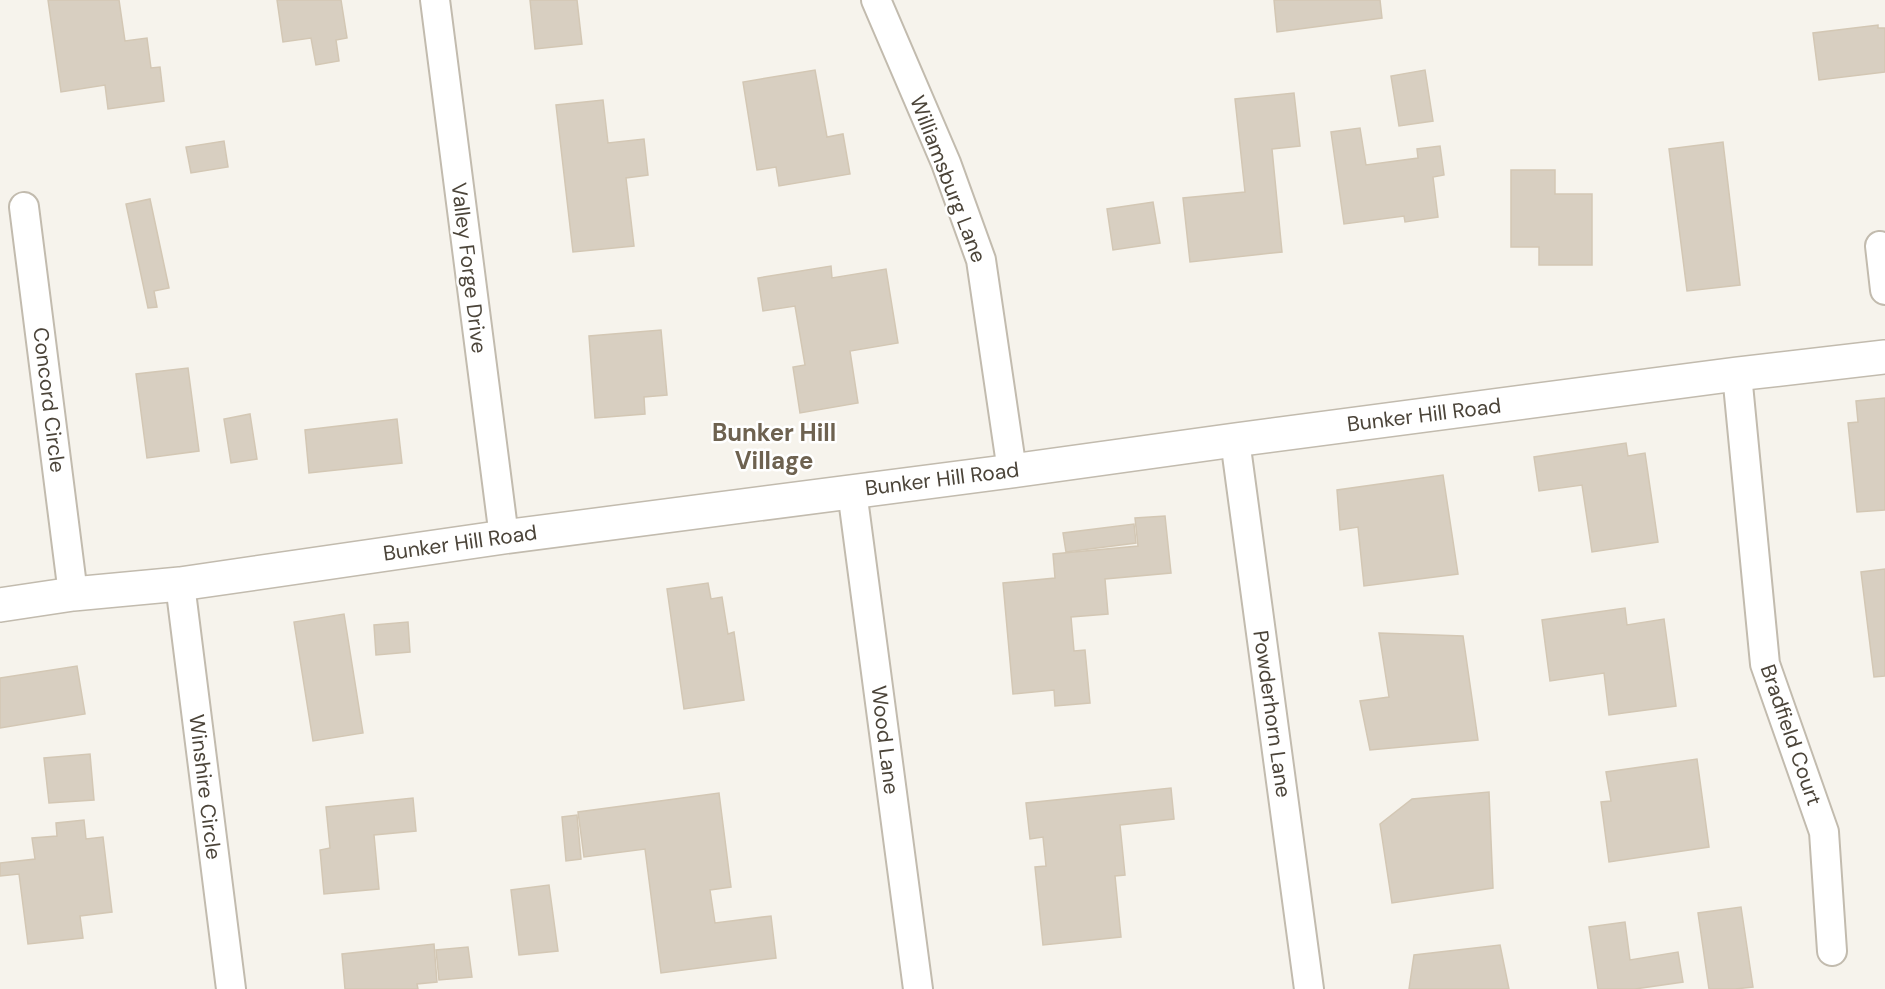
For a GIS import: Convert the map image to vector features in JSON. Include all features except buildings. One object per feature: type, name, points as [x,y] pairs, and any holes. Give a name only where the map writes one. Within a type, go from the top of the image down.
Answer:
[{"type":"street","name":"Valley Forge Drive","points":[[435,0],[504,537]]},
{"type":"street","name":"Williamsburg Lane","points":[[876,0],[946,163],[981,260],[1012,471]]},
{"type":"street","name":"Concord Circle","points":[[24,207],[73,594]]},
{"type":"street","points":[[1880,246],[1885,290]]},
{"type":"street","name":"Bunker Hill Road","points":[[0,605],[73,594],[180,584],[852,490],[1012,471],[1737,374],[1885,357]]},
{"type":"street","name":"Bradfield Court","points":[[1737,374],[1764,664],[1824,832],[1832,951]]},
{"type":"street","name":"Powderhorn Lane","points":[[1235,440],[1309,989]]},
{"type":"street","name":"Wood Lane","points":[[852,490],[918,989]]},
{"type":"street","name":"Winshire Circle","points":[[180,584],[231,989]]},
{"type":"district","name":"Bunker Hill Village","points":[[774,446]]}]
